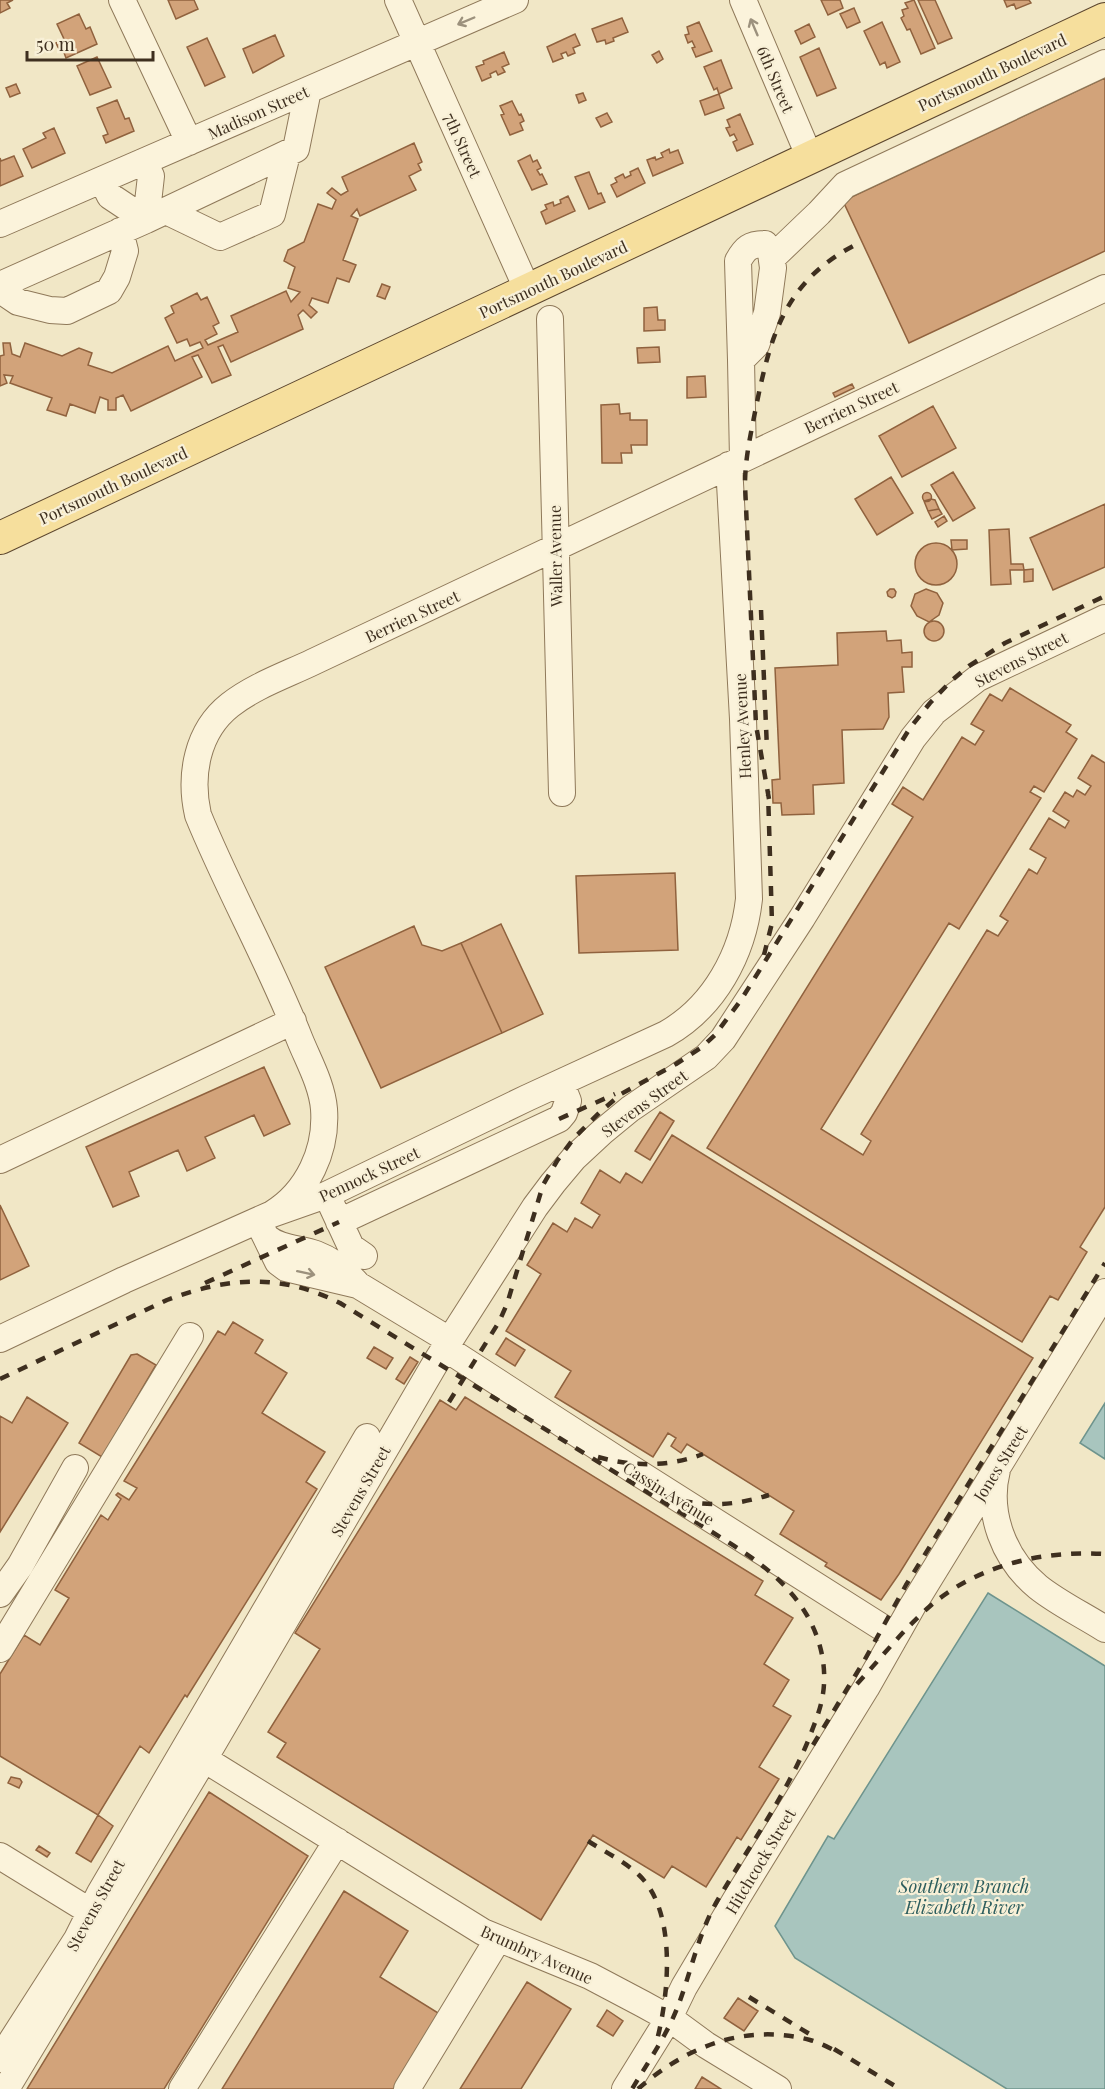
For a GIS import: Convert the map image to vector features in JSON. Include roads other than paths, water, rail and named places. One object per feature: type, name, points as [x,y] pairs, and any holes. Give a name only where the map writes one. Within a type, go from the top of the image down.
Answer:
[{"type":"main road","name":"Portsmouth Boulevard","points":[[0,538],[810,158],[1101,13]]},
{"type":"street","points":[[122,0],[189,142]]},
{"type":"street","name":"7th Street","points":[[398,0],[528,291]]},
{"type":"street","name":"Madison Street","points":[[0,224],[515,0]]},
{"type":"street","name":"6th Street","points":[[743,0],[810,158]]},
{"type":"street","points":[[741,360],[756,345],[767,313],[773,268],[772,258],[819,213],[844,185],[1105,63]]},
{"type":"street","points":[[0,285],[296,149],[308,90]]},
{"type":"street","points":[[102,180],[110,196],[220,237],[272,214],[287,154]]},
{"type":"street","points":[[144,162],[152,176],[156,215]]},
{"type":"street","points":[[0,290],[18,302],[50,310],[67,311],[109,291],[117,277],[125,251],[120,231]]},
{"type":"street","name":"Henley Avenue","points":[[721,982],[735,954],[749,899],[736,462],[741,360],[738,261],[745,248],[754,244],[765,244],[772,258]]},
{"type":"street","name":"Berrien Street","points":[[265,1224],[292,1198],[308,1178],[319,1154],[324,1127],[324,1110],[320,1091],[293,1021],[198,815],[194,775],[200,747],[212,725],[230,706],[250,693],[313,662],[1105,288]]},
{"type":"street","name":"Waller Avenue","points":[[550,319],[562,793]]},
{"type":"street","name":"Stevens Street","points":[[6,2089],[204,1759],[447,1344],[553,1183],[574,1158],[602,1132],[630,1109],[706,1057],[723,1039],[802,918],[912,738],[934,712],[978,678],[1105,618]]},
{"type":"street","name":"Pennock Street","points":[[0,1339],[124,1280],[265,1224],[680,1026],[701,1008],[721,982]]},
{"type":"street","points":[[0,1160],[293,1021]]},
{"type":"street","points":[[339,1222],[559,1119],[568,1101],[561,1083]]},
{"type":"street","points":[[326,1195],[351,1247],[364,1256]]},
{"type":"street","name":"Cassin Avenue","points":[[265,1224],[278,1262],[286,1268],[358,1285],[621,1462],[896,1635]]},
{"type":"street","name":"Jones Street","points":[[896,1635],[1105,1292]]},
{"type":"street","points":[[0,1649],[190,1336]]},
{"type":"street","name":"Stevens Street","points":[[0,2059],[77,1939],[118,1863],[367,1437]]},
{"type":"street","points":[[1001,1461],[995,1481],[994,1504],[1000,1531],[1013,1558],[1038,1587],[1105,1629]]},
{"type":"street","points":[[0,1594],[20,1566],[75,1468]]},
{"type":"street","name":"Hitchcock Street","points":[[625,2089],[896,1635]]},
{"type":"street","name":"Brumbry Avenue","points":[[204,1759],[474,1926],[498,1939],[591,1976],[669,2018],[706,2045],[778,2089]]},
{"type":"street","points":[[182,2089],[337,1841]]},
{"type":"street","points":[[0,1856],[91,1912]]},
{"type":"street","points":[[407,2089],[498,1939]]},
{"type":"water","points":[[1105,1403],[1105,1459],[1080,1443]]},
{"type":"water","name":"Southern Branch Elizabeth River","points":[[988,1593],[1105,1666],[1105,2089],[1007,2089],[795,1958],[775,1926],[828,1836],[834,1839]]},
{"type":"railway","points":[[769,799],[756,725],[745,485],[749,446],[768,355],[786,311],[798,291],[814,273],[834,257],[859,243]]},
{"type":"railway","points":[[449,1402],[499,1322],[507,1304],[543,1185],[574,1138],[621,1094],[676,1064],[702,1047],[715,1035],[741,1000],[910,728],[951,681],[969,666],[1005,643],[1105,596]]},
{"type":"railway","points":[[761,610],[767,749]]},
{"type":"railway","points":[[764,955],[772,923],[768,791]]},
{"type":"railway","points":[[559,1119],[615,1094]]},
{"type":"railway","points":[[205,1283],[339,1222]]},
{"type":"railway","points":[[813,1745],[864,1661],[906,1585],[1105,1263]]},
{"type":"railway","points":[[0,1379],[167,1300],[189,1292],[233,1283],[254,1282],[296,1287],[318,1293],[340,1303],[696,1522],[759,1563],[791,1593],[812,1624],[823,1659],[824,1684],[818,1713],[808,1741],[788,1783],[710,1915],[674,2017],[632,2089]]},
{"type":"railway","points":[[598,1457],[625,1463],[651,1464],[677,1461],[703,1454]]},
{"type":"railway","points":[[663,1496],[703,1504],[716,1504],[741,1502],[769,1495]]},
{"type":"railway","points":[[857,1684],[919,1616],[948,1592],[968,1580],[1012,1563],[1035,1558],[1082,1553],[1105,1554]]},
{"type":"railway","points":[[588,1841],[639,1875],[651,1891],[660,1910],[665,1931],[667,1977],[657,2040]]},
{"type":"railway","points":[[749,1997],[816,2038]]},
{"type":"railway","points":[[638,2089],[657,2074],[697,2050],[740,2037],[763,2034],[786,2035],[814,2041],[840,2053]]},
{"type":"railway","points":[[834,2049],[900,2089]]}]
